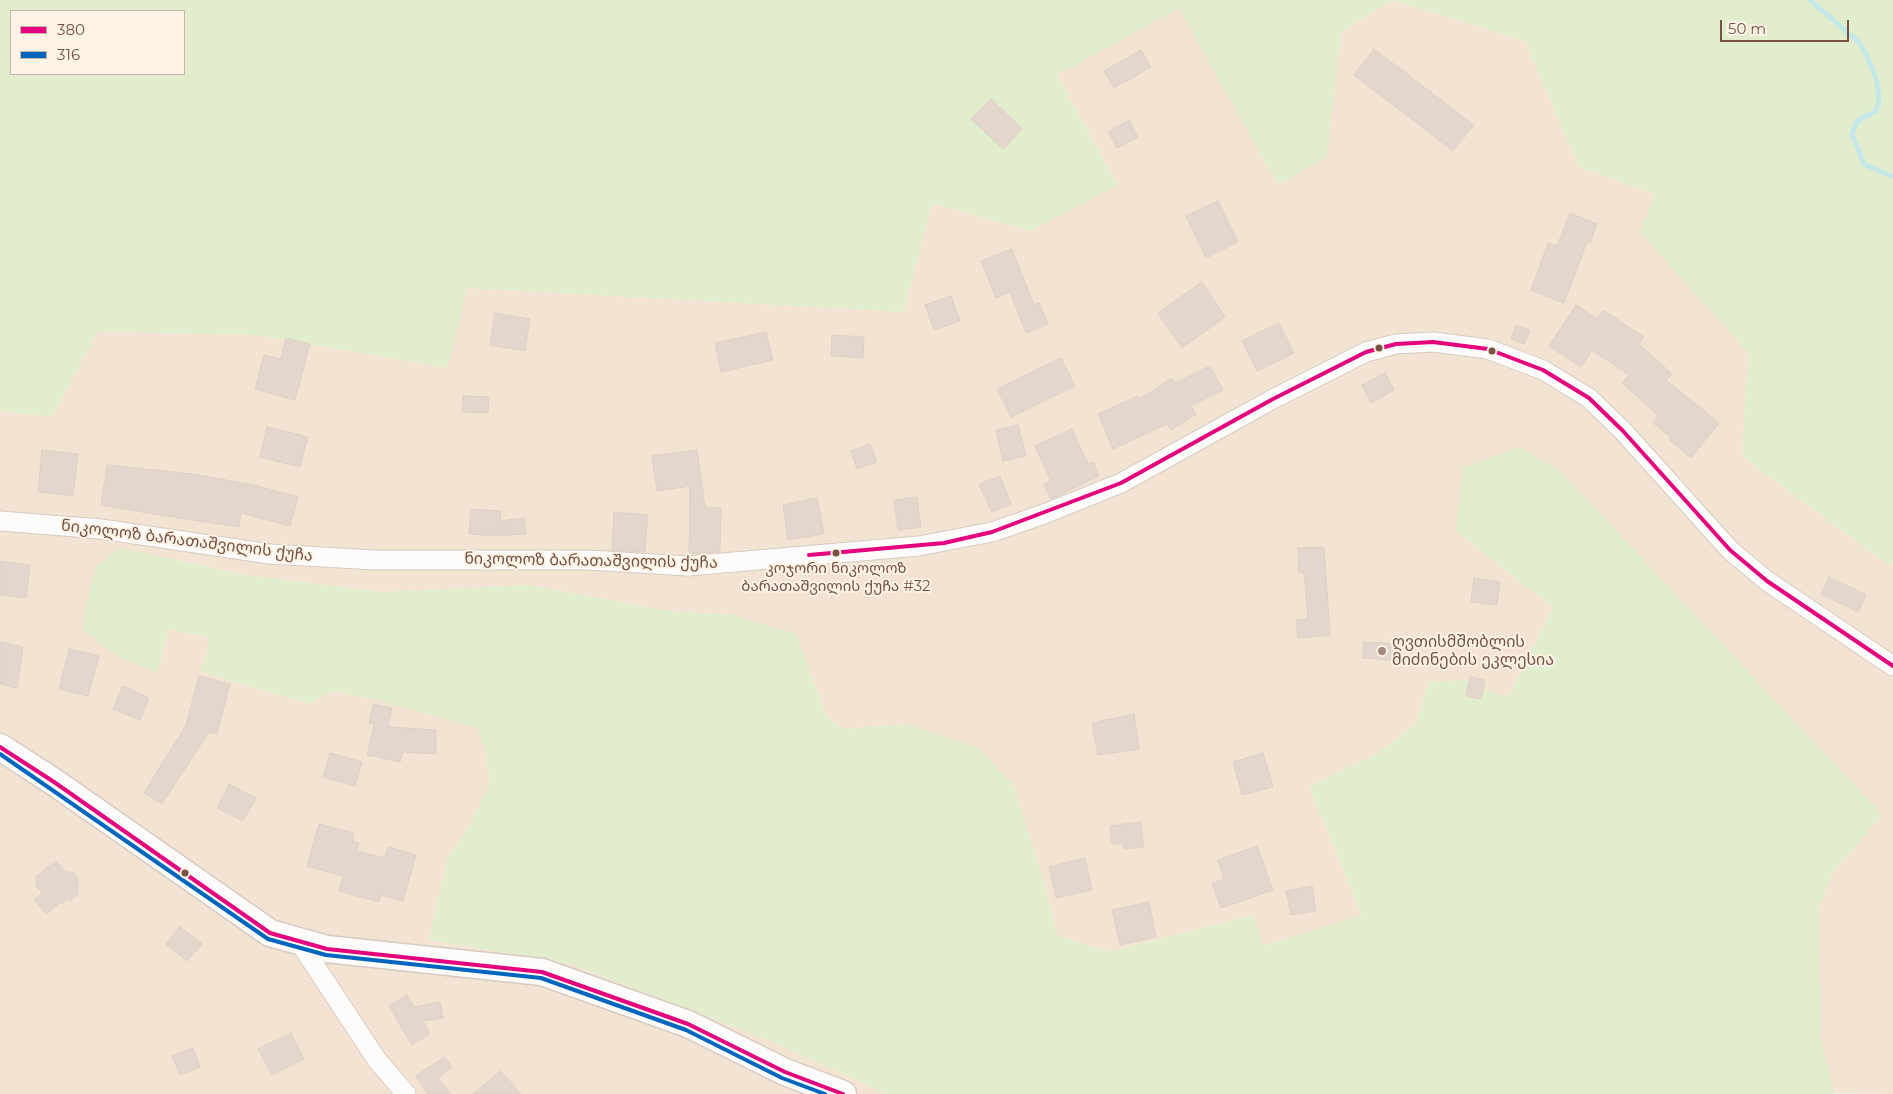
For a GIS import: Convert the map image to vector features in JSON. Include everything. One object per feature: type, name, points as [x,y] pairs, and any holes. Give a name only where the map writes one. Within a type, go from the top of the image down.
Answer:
[{"type":"main road","points":[[0,747],[54,782],[270,933],[300,943],[327,949],[542,972],[688,1024],[785,1072],[843,1094]]},
{"type":"street","name":"ნიკოლოზ ბარათაშვილის ქუჩა","points":[[0,521],[101,529],[270,554],[375,560],[588,560],[688,566],[919,546],[992,532],[1044,514],[1121,483],[1273,399],[1366,352],[1396,344],[1433,342],[1488,349],[1543,370],[1589,398],[1623,431],[1730,550],[1767,581],[1893,666]]},
{"type":"street","points":[[300,943],[377,1060],[406,1094]]},
{"type":"shaded area","points":[[1392,0],[1525,41],[1579,167],[1655,194],[1641,232],[1748,352],[1742,456],[1893,568],[1893,1094],[1833,1093],[1821,1040],[1818,977],[1818,911],[1832,873],[1882,815],[1456,531],[1553,607],[1507,698],[1463,680],[1429,682],[1416,723],[1379,753],[1309,786],[1362,916],[1262,946],[1252,915],[1109,952],[1057,935],[1042,876],[1014,787],[977,748],[906,724],[844,729],[827,718],[812,676],[733,615],[669,611],[529,585],[383,592],[246,575],[176,559],[157,673],[169,629],[210,638],[201,672],[310,704],[332,691],[373,699],[479,728],[486,753],[490,784],[470,825],[447,860],[429,940],[567,963],[764,1038],[887,1094],[0,1094],[0,411],[52,417],[97,332],[258,335],[447,368],[467,288],[904,312],[932,203],[1030,231],[1117,184],[1057,75],[1179,7],[1278,185],[1327,155],[1341,32]]},
{"type":"green space","points":[[0,0],[1392,0],[1341,32],[1327,156],[1278,185],[1179,8],[1057,75],[1117,185],[1030,231],[932,203],[904,312],[467,288],[447,368],[258,335],[97,332],[52,417],[0,411]]},
{"type":"green space","points":[[1392,0],[1893,0],[1893,568],[1742,456],[1748,352],[1640,232],[1655,194],[1579,167],[1525,41]]},
{"type":"green space","points":[[1519,447],[1560,471],[1882,815],[1832,873],[1818,911],[1821,1040],[1834,1094],[887,1094],[764,1038],[567,963],[429,940],[447,860],[470,825],[490,784],[486,753],[478,728],[373,699],[332,691],[310,704],[201,672],[210,638],[169,629],[157,673],[118,656],[82,630],[95,567],[121,548],[246,575],[383,592],[529,585],[669,611],[733,615],[796,634],[827,718],[844,729],[906,724],[978,748],[1014,787],[1042,876],[1057,935],[1109,952],[1253,915],[1263,946],[1362,915],[1309,786],[1379,753],[1416,723],[1429,682],[1463,680],[1508,697],[1553,607],[1456,531],[1463,468]]},
{"type":"building","points":[[1374,49],[1474,125],[1453,151],[1354,75]]},
{"type":"building","points":[[1141,50],[1151,67],[1114,88],[1104,71]]},
{"type":"building","points":[[991,99],[1022,129],[1003,149],[971,119]]},
{"type":"building","points":[[1129,120],[1138,137],[1117,148],[1108,132]]},
{"type":"building","points":[[1218,201],[1238,242],[1206,258],[1186,216]]},
{"type":"building","points":[[1570,213],[1597,224],[1590,243],[1587,242],[1564,303],[1531,290],[1548,243],[1557,246]]},
{"type":"building","points":[[1012,249],[1034,305],[1039,303],[1048,324],[1026,333],[1010,292],[996,298],[981,261]]},
{"type":"building","points":[[1202,282],[1225,317],[1182,348],[1158,313]]},
{"type":"building","points":[[951,296],[960,321],[934,330],[925,305]]},
{"type":"building","points":[[1576,305],[1597,319],[1603,310],[1644,337],[1639,344],[1672,374],[1666,380],[1719,423],[1691,458],[1669,440],[1671,437],[1653,423],[1659,416],[1622,383],[1630,375],[1592,350],[1581,367],[1549,346]]},
{"type":"building","points":[[495,313],[530,319],[525,351],[490,345]]},
{"type":"building","points":[[1279,323],[1294,353],[1257,371],[1242,341]]},
{"type":"building","points":[[1516,325],[1530,330],[1524,344],[1511,339]]},
{"type":"building","points":[[766,332],[773,360],[721,372],[715,343]]},
{"type":"building","points":[[832,335],[864,337],[863,358],[831,356]]},
{"type":"building","points":[[286,338],[310,344],[295,400],[255,389],[264,355],[281,359]]},
{"type":"building","points":[[1061,358],[1075,386],[1011,417],[997,389]]},
{"type":"building","points":[[1210,366],[1223,390],[1191,406],[1196,414],[1171,430],[1167,424],[1113,449],[1098,414],[1138,396],[1140,399],[1172,378],[1175,383]]},
{"type":"building","points":[[1385,373],[1394,390],[1371,403],[1362,385]]},
{"type":"building","points":[[463,396],[489,397],[488,413],[462,412]]},
{"type":"building","points":[[1018,425],[1026,456],[1003,461],[996,430]]},
{"type":"building","points":[[267,427],[308,437],[300,467],[260,457]]},
{"type":"building","points":[[1072,429],[1088,464],[1093,462],[1099,476],[1051,499],[1044,485],[1051,481],[1035,446]]},
{"type":"building","points":[[870,444],[877,462],[857,469],[851,451]]},
{"type":"building","points":[[42,450],[78,454],[73,496],[38,492]]},
{"type":"building","points":[[697,450],[705,507],[721,508],[720,552],[689,554],[690,486],[657,491],[652,456]]},
{"type":"building","points":[[107,465],[193,474],[254,485],[298,497],[290,526],[241,513],[239,527],[154,514],[101,505]]},
{"type":"building","points":[[1000,476],[1011,504],[992,512],[979,484]]},
{"type":"building","points":[[917,497],[921,527],[898,530],[894,500]]},
{"type":"building","points":[[817,498],[824,534],[788,540],[783,505]]},
{"type":"building","points":[[471,509],[501,511],[500,521],[524,518],[526,534],[496,536],[469,534]]},
{"type":"building","points":[[614,512],[648,515],[645,552],[612,550]]},
{"type":"building","points":[[1324,547],[1330,635],[1298,638],[1296,620],[1308,619],[1304,573],[1299,573],[1298,548]]},
{"type":"building","points":[[0,561],[30,565],[26,598],[0,595]]},
{"type":"building","points":[[1829,577],[1866,595],[1858,612],[1821,594]]},
{"type":"building","points":[[1474,578],[1500,582],[1497,605],[1471,602]]},
{"type":"building","points":[[0,642],[23,647],[17,688],[0,684]]},
{"type":"building","name":"ღვთისმშობლის მიძინების ეკლესია","points":[[1363,642],[1401,644],[1401,661],[1363,658]]},
{"type":"building","points":[[69,649],[99,656],[88,696],[59,689]]},
{"type":"building","points":[[199,676],[230,684],[217,734],[209,732],[162,804],[144,793],[186,725]]},
{"type":"building","points":[[1470,677],[1485,680],[1481,699],[1466,696]]},
{"type":"building","points":[[123,686],[149,698],[140,720],[113,709]]},
{"type":"building","points":[[373,704],[392,708],[388,727],[436,730],[436,754],[403,752],[400,762],[367,755],[374,724],[369,723]]},
{"type":"building","points":[[1134,714],[1139,749],[1098,755],[1092,723]]},
{"type":"building","points":[[330,753],[362,762],[355,786],[323,777]]},
{"type":"building","points":[[1263,753],[1273,787],[1242,795],[1233,762]]},
{"type":"building","points":[[229,784],[256,798],[243,821],[217,808]]},
{"type":"building","points":[[1141,822],[1144,847],[1124,849],[1123,843],[1112,844],[1110,826]]},
{"type":"building","points":[[319,824],[354,833],[352,841],[359,843],[357,851],[385,858],[388,847],[416,855],[403,901],[381,895],[379,902],[339,891],[343,876],[307,866]]},
{"type":"building","points":[[1257,846],[1273,890],[1221,908],[1212,883],[1224,879],[1218,860]]},
{"type":"building","points":[[1085,858],[1092,890],[1056,898],[1049,867]]},
{"type":"building","points":[[56,861],[66,872],[73,872],[78,879],[78,894],[70,901],[68,899],[63,903],[59,903],[47,914],[34,900],[42,893],[36,886],[36,876]]},
{"type":"building","points":[[1312,886],[1316,911],[1291,915],[1286,891]]},
{"type":"building","points":[[1149,902],[1156,937],[1120,945],[1112,910]]},
{"type":"building","points":[[180,927],[202,944],[187,961],[166,944]]},
{"type":"building","points":[[407,995],[414,1007],[440,1002],[443,1018],[423,1021],[430,1034],[412,1045],[389,1006]]},
{"type":"building","points":[[291,1033],[304,1059],[272,1075],[258,1049]]},
{"type":"building","points":[[193,1048],[200,1067],[180,1075],[172,1056]]},
{"type":"building","points":[[444,1057],[452,1067],[438,1078],[451,1094],[428,1094],[416,1076]]},
{"type":"building","points":[[501,1071],[521,1094],[472,1094]]},
{"type":"waterway","points":[[1810,0],[1860,43],[1871,65],[1877,82],[1879,100],[1876,111],[1857,121],[1852,134],[1864,164],[1893,177]]},
{"type":"transit line","name":"380","points":[[809,555],[944,543],[992,532],[1121,483],[1273,399],[1366,352],[1396,344],[1433,342],[1488,349],[1543,370],[1589,398],[1623,431],[1730,550],[1767,581],[1893,666]]},
{"type":"transit line","name":"380","points":[[0,747],[54,782],[270,933],[327,949],[542,972],[688,1024],[785,1072],[843,1094]]},
{"type":"transit line","name":"316","points":[[0,754],[268,939],[326,955],[541,978],[686,1030],[782,1078],[825,1094]]},
{"type":"place","name":"კოჯორი ნიკოლოზ ბარათაშვილის ქუჩა #32","points":[[836,553]]},
{"type":"place","name":"ღვთისმშობლის მიძინების ეკლესია","points":[[1382,651]]}]
